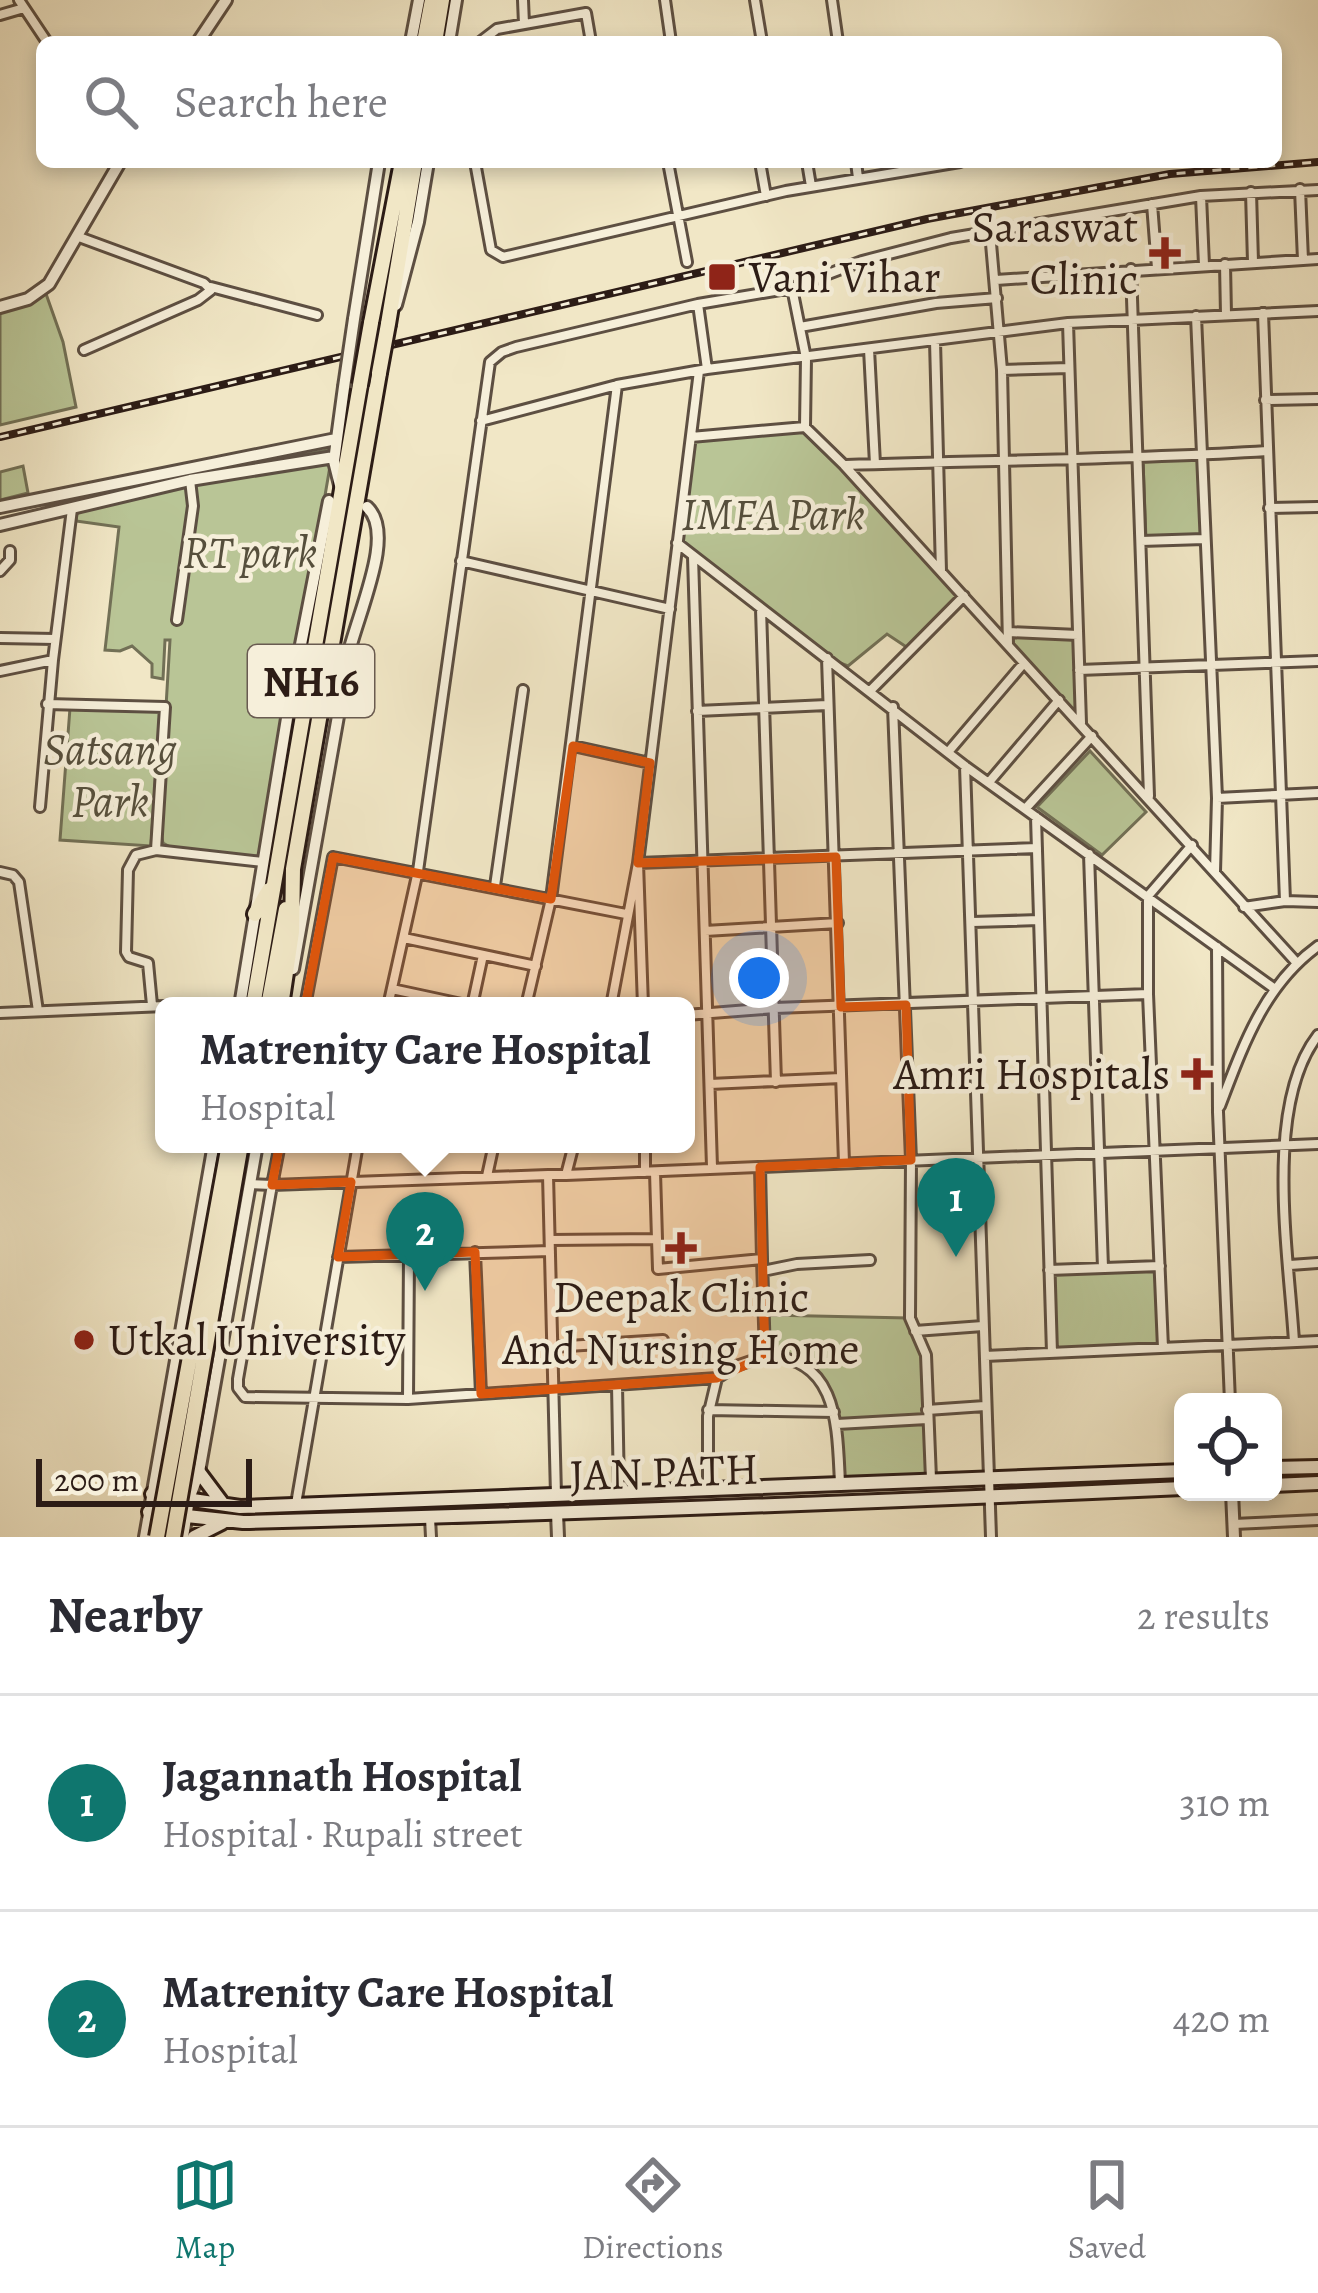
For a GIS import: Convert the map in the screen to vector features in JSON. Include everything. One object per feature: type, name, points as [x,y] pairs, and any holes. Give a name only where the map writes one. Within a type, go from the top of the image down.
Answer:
[{"type":"highway","points":[[425,36],[432,0]]},
{"type":"highway","points":[[436,36],[442,0]]},
{"type":"highway","name":"NH16","points":[[254,997],[261,917],[275,881],[352,386],[379,285],[401,168]]},
{"type":"highway","name":"NH16","points":[[270,997],[415,168]]},
{"type":"highway","points":[[317,741],[342,668]]},
{"type":"highway","points":[[284,997],[293,868]]},
{"type":"highway","points":[[157,1537],[228,1153]]},
{"type":"highway","points":[[173,1537],[239,1153]]},
{"type":"main road","points":[[1282,1468],[1318,1467]]},
{"type":"main road","name":"JAN PATH","points":[[152,1494],[223,1504],[296,1504],[1174,1471]]},
{"type":"main road","points":[[199,1472],[223,1504]]},
{"type":"main road","points":[[1282,1485],[1318,1483]]},
{"type":"main road","name":"JAN PATH","points":[[149,1512],[223,1522],[243,1530],[319,1521],[841,1501],[990,1500],[1174,1489]]},
{"type":"main road","points":[[194,1537],[223,1522]]},
{"type":"street","points":[[202,36],[226,0]]},
{"type":"street","points":[[411,36],[419,0]]},
{"type":"street","points":[[450,36],[456,0]]},
{"type":"street","points":[[523,0],[524,24]]},
{"type":"street","points":[[584,0],[590,36]]},
{"type":"street","points":[[665,0],[670,36]]},
{"type":"street","points":[[755,0],[761,36]]},
{"type":"street","points":[[832,0],[837,36]]},
{"type":"street","points":[[0,15],[22,4],[43,36]]},
{"type":"street","points":[[484,36],[586,13]]},
{"type":"street","points":[[0,307],[42,291],[117,168]]},
{"type":"street","points":[[242,997],[261,917],[263,862],[336,496],[336,439],[352,386],[354,319],[378,168]]},
{"type":"street","points":[[388,321],[404,280],[427,168]]},
{"type":"street","points":[[476,168],[490,250],[498,257],[811,186],[921,168]]},
{"type":"street","points":[[669,168],[688,262]]},
{"type":"street","points":[[761,168],[766,196]]},
{"type":"street","points":[[808,168],[811,186]]},
{"type":"street","points":[[857,168],[858,178]]},
{"type":"street","points":[[1300,189],[1303,260]]},
{"type":"street","points":[[390,997],[418,871],[486,370],[502,352],[698,304],[793,288],[862,260],[951,238],[1201,196],[1318,190]]},
{"type":"street","points":[[1251,192],[1253,262]]},
{"type":"street","points":[[1201,196],[1204,266]]},
{"type":"street","points":[[1152,204],[1157,268]]},
{"type":"street","points":[[990,232],[1002,370],[1008,646]]},
{"type":"street","points":[[79,237],[209,286],[317,315]]},
{"type":"street","points":[[996,280],[1318,259]]},
{"type":"street","points":[[1225,264],[1226,315]]},
{"type":"street","points":[[1131,269],[1149,798]]},
{"type":"street","points":[[84,350],[208,296],[209,286]]},
{"type":"street","points":[[793,288],[806,358],[805,427],[1296,962]]},
{"type":"street","points":[[800,327],[936,303],[997,298]]},
{"type":"street","points":[[612,997],[638,862],[703,370],[698,304]]},
{"type":"street","points":[[481,422],[617,385],[703,370],[1068,323],[1318,311]]},
{"type":"street","points":[[1263,313],[1285,901]]},
{"type":"street","points":[[1196,316],[1217,798],[1215,874]]},
{"type":"street","points":[[1068,323],[1081,724]]},
{"type":"street","points":[[935,340],[941,571]]},
{"type":"street","points":[[869,350],[875,464]]},
{"type":"street","points":[[1002,370],[1069,368]]},
{"type":"street","points":[[528,997],[551,899],[617,385]]},
{"type":"street","points":[[1265,400],[1318,399]]},
{"type":"street","points":[[691,437],[805,427]]},
{"type":"street","points":[[0,510],[336,439]]},
{"type":"street","points":[[844,465],[1072,462],[1267,451]]},
{"type":"street","points":[[0,525],[190,480],[334,457]]},
{"type":"street","points":[[177,620],[193,506],[190,480]]},
{"type":"street","points":[[0,510],[34,506],[49,496]]},
{"type":"street","points":[[34,506],[52,513]]},
{"type":"street","points":[[285,997],[343,688],[342,668],[380,532],[376,514],[368,507]]},
{"type":"street","points":[[1269,508],[1318,507]]},
{"type":"street","points":[[40,807],[47,704],[72,509]]},
{"type":"street","points":[[1141,541],[1204,539]]},
{"type":"street","points":[[677,543],[965,766],[1275,989]]},
{"type":"street","points":[[0,571],[10,560],[10,551]]},
{"type":"street","points":[[693,557],[712,1167]]},
{"type":"street","points":[[461,561],[670,609]]},
{"type":"street","points":[[871,690],[964,596]]},
{"type":"street","points":[[761,609],[776,1082]]},
{"type":"street","points":[[1009,632],[1078,634]]},
{"type":"street","points":[[0,638],[55,639]]},
{"type":"street","points":[[827,658],[844,1162]]},
{"type":"street","points":[[0,671],[52,660]]},
{"type":"street","points":[[1079,670],[1318,661]]},
{"type":"street","points":[[949,751],[1024,662]]},
{"type":"street","points":[[495,886],[523,690]]},
{"type":"street","points":[[990,781],[1059,700]]},
{"type":"street","points":[[47,704],[165,707],[156,850]]},
{"type":"street","points":[[697,711],[827,705]]},
{"type":"street","points":[[893,707],[911,1160],[909,1307],[926,1355],[931,1479]]},
{"type":"street","points":[[1026,808],[1092,736]]},
{"type":"street","points":[[573,746],[650,764]]},
{"type":"street","points":[[965,766],[991,1537]]},
{"type":"street","points":[[1217,798],[1318,793]]},
{"type":"street","points":[[1036,815],[1052,1353]]},
{"type":"street","points":[[1163,1348],[1148,896],[1192,845]]},
{"type":"street","points":[[638,862],[1037,848]]},
{"type":"street","points":[[152,1005],[150,967],[146,960],[127,955],[128,870],[136,856],[156,850],[263,862]]},
{"type":"street","points":[[313,853],[626,914]]},
{"type":"street","points":[[1089,854],[1103,1268]]},
{"type":"street","points":[[307,997],[333,857]]},
{"type":"street","points":[[638,862],[644,997]]},
{"type":"street","points":[[0,872],[19,878],[38,1011]]},
{"type":"street","points":[[1243,907],[1318,902]]},
{"type":"street","points":[[972,922],[1039,920]]},
{"type":"street","points":[[705,931],[838,922]]},
{"type":"street","points":[[404,938],[536,966]]},
{"type":"street","points":[[1217,946],[1218,1112],[1230,1393]]},
{"type":"street","points":[[1218,1112],[1246,1038],[1275,989],[1296,962],[1318,946]]},
{"type":"street","points":[[473,997],[483,954]]},
{"type":"street","points":[[392,989],[429,997]]},
{"type":"street","points":[[695,1014],[1148,994]]},
{"type":"street","points":[[0,1013],[155,1005]]},
{"type":"street","points":[[1294,1342],[1283,1145],[1289,1094],[1305,1052],[1318,1035]]},
{"type":"street","points":[[710,1084],[841,1078]]},
{"type":"street","points":[[250,1184],[1318,1144]]},
{"type":"street","points":[[145,1537],[212,1153]]},
{"type":"street","points":[[183,1537],[199,1472],[255,1153]]},
{"type":"street","points":[[278,1153],[238,1388],[245,1397],[408,1399],[617,1385],[717,1378],[765,1356],[790,1359],[820,1379],[834,1412],[840,1485]]},
{"type":"street","points":[[296,1504],[356,1153]]},
{"type":"street","points":[[487,1176],[492,1153]]},
{"type":"street","points":[[566,1175],[572,1153]]},
{"type":"street","points":[[647,1153],[658,1268],[762,1258]]},
{"type":"street","points":[[760,1167],[765,1356]]},
{"type":"street","points":[[548,1175],[556,1495]]},
{"type":"street","points":[[338,1257],[657,1239]]},
{"type":"street","points":[[475,1252],[481,1394]]},
{"type":"street","points":[[408,1399],[409,1256]]},
{"type":"street","points":[[763,1271],[870,1260]]},
{"type":"street","points":[[1290,1265],[1318,1263]]},
{"type":"street","points":[[1049,1270],[1160,1266]]},
{"type":"street","points":[[914,1331],[983,1326]]},
{"type":"street","points":[[552,1347],[663,1340]]},
{"type":"street","points":[[985,1355],[1318,1341]]},
{"type":"street","points":[[708,1488],[708,1410],[717,1378]]},
{"type":"street","points":[[617,1385],[620,1492]]},
{"type":"street","points":[[837,1424],[986,1406]]},
{"type":"street","points":[[708,1410],[834,1412]]},
{"type":"street","points":[[557,1513],[558,1537]]},
{"type":"street","points":[[430,1517],[431,1537]]},
{"type":"street","points":[[1234,1530],[1318,1520]]},
{"type":"street","points":[[319,1521],[320,1537]]},
{"type":"highlighted area","points":[[573,746],[650,763],[638,863],[836,857],[841,1007],[906,1005],[911,1160],[760,1167],[765,1356],[717,1378],[481,1394],[475,1252],[338,1257],[351,1182],[272,1185],[333,857],[551,899]]},
{"type":"green space","points":[[45,291],[63,342],[76,407],[0,425],[0,307]]},
{"type":"green space","name":"IMFA Park","points":[[805,427],[964,596],[911,650],[887,634],[848,666],[827,658],[677,543],[691,437]]},
{"type":"green space","name":"RT park","points":[[333,449],[262,861],[170,847],[163,843],[159,823],[170,640],[165,640],[163,679],[152,677],[152,664],[132,646],[105,650],[119,527],[76,521],[77,513],[192,476]]},
{"type":"green space","points":[[1198,459],[1201,538],[1146,540],[1143,461]]},
{"type":"green space","points":[[23,466],[28,493],[0,500],[0,472]]},
{"type":"green space","points":[[1009,632],[1078,635],[1081,724],[1008,646]]},
{"type":"green space","name":"Satsang Park","points":[[70,708],[160,710],[151,846],[60,840]]},
{"type":"green space","points":[[1090,751],[1146,812],[1102,855],[1037,807]]},
{"type":"green space","points":[[1158,1270],[1159,1344],[1056,1349],[1053,1274]]},
{"type":"green space","points":[[767,1315],[908,1318],[924,1355],[925,1417],[838,1423],[814,1375],[766,1355]]},
{"type":"green space","points":[[926,1420],[930,1478],[842,1483],[838,1425]]},
{"type":"railway","points":[[1282,165],[1318,162]]},
{"type":"railway","points":[[0,437],[927,219],[1170,174],[1244,168]]},
{"type":"place","name":"Saraswat Clinic","points":[[1165,253]]},
{"type":"place","name":"Vani Vihar","points":[[722,277]]},
{"type":"place","name":"Amri Hospitals","points":[[1197,1074]]},
{"type":"place","name":"Deepak Clinic And Nursing Home","points":[[681,1248]]},
{"type":"place","name":"Jagannath Hospital","points":[[956,1257]]},
{"type":"place","name":"Matrenity Care Hospital","points":[[425,1291]]},
{"type":"place","name":"Utkal University","points":[[84,1340]]}]
